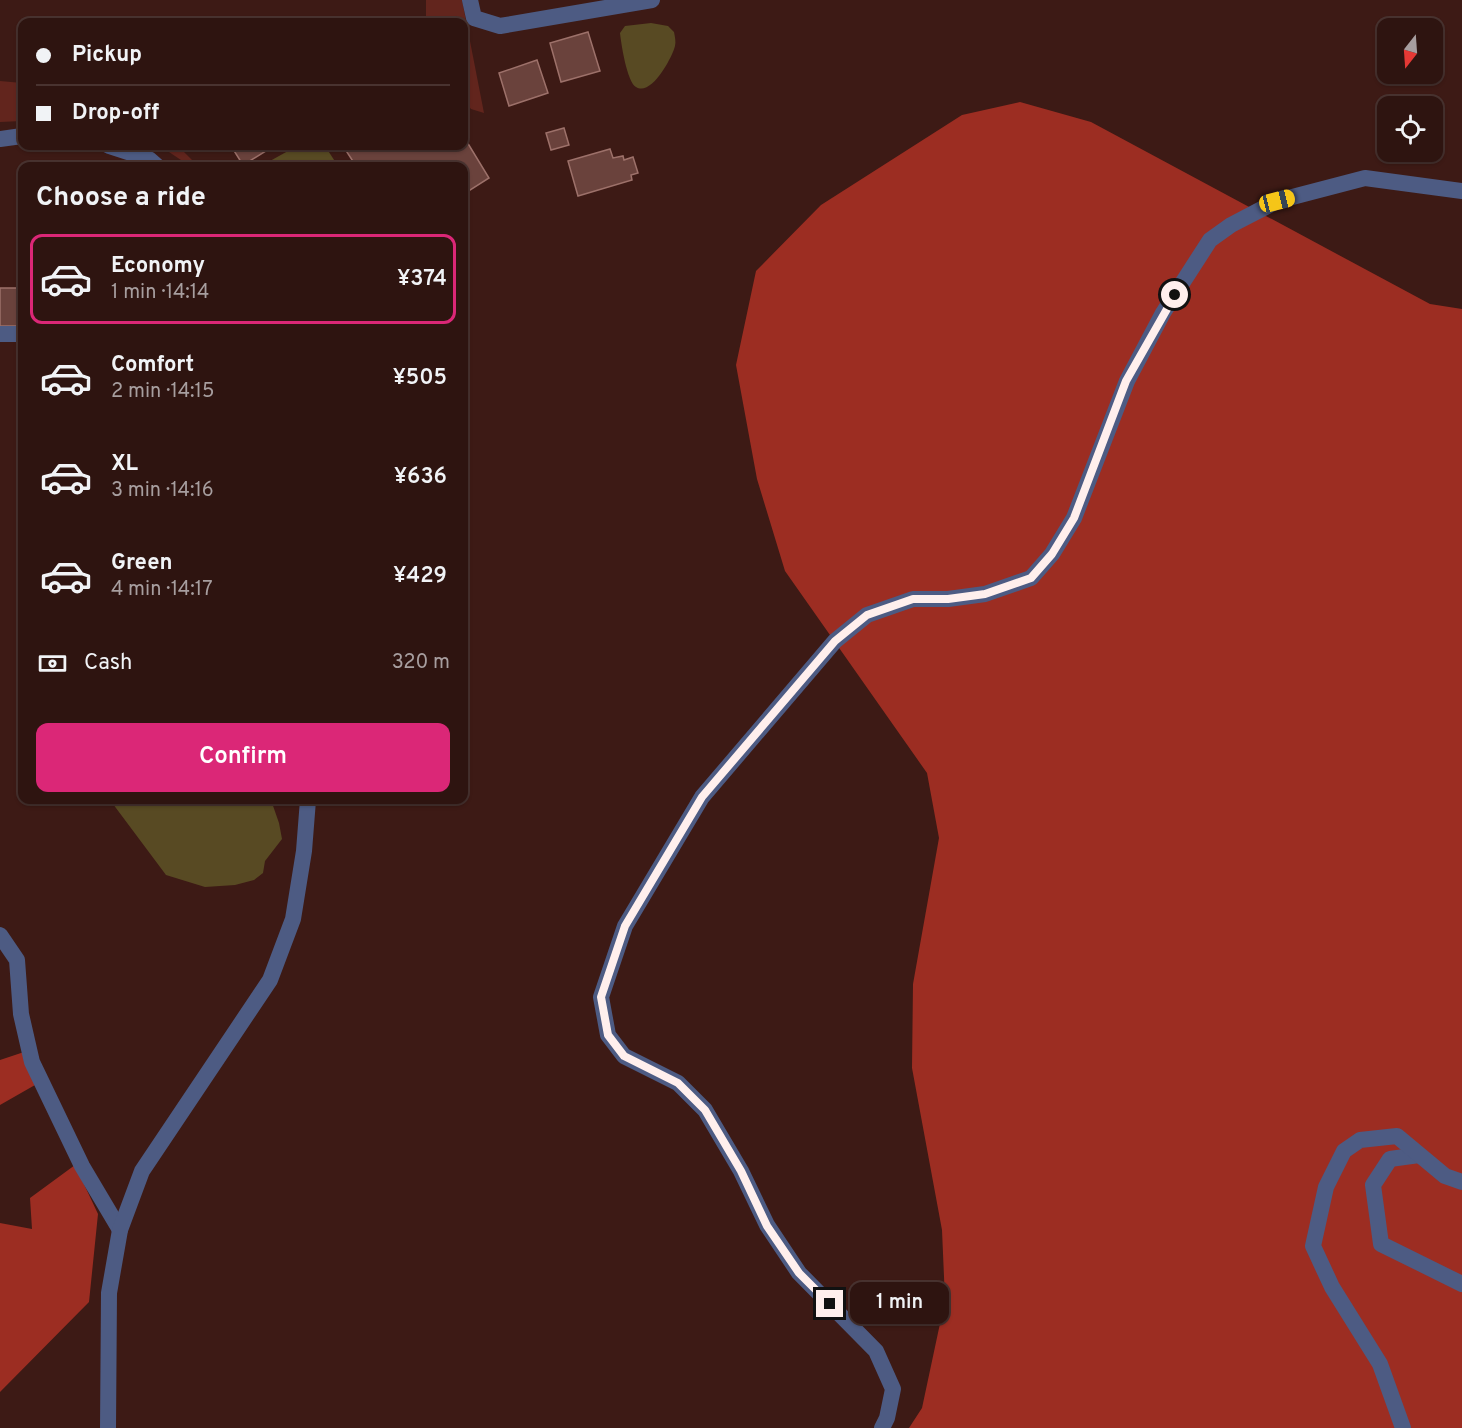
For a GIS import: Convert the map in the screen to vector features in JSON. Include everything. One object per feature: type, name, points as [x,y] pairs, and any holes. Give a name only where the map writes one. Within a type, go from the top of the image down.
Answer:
[{"type":"street","points":[[470,0],[474,18],[500,26],[652,0]]},
{"type":"street","points":[[0,139],[18,137]]},
{"type":"street","points":[[121,150],[152,162]]},
{"type":"street","points":[[882,1428],[887,1418],[893,1389],[876,1351],[799,1273],[767,1226],[741,1171],[705,1110],[678,1083],[624,1056],[608,1035],[601,997],[625,926],[702,797],[835,641],[867,615],[913,599],[948,599],[985,594],[1031,578],[1052,554],[1074,518],[1126,381],[1163,313],[1210,240],[1231,225],[1277,201],[1365,178],[1462,191]]},
{"type":"street","points":[[0,334],[18,334]]},
{"type":"street","points":[[108,1428],[109,1293],[120,1230],[142,1171],[270,980],[293,919],[304,850],[308,804]]},
{"type":"street","points":[[0,935],[17,960],[21,1014],[32,1062],[82,1166],[120,1230]]},
{"type":"street","points":[[1403,1428],[1380,1364],[1332,1287],[1313,1246],[1326,1187],[1344,1151],[1360,1140],[1397,1136],[1445,1176],[1462,1182]]},
{"type":"street","points":[[1419,1155],[1390,1159],[1373,1185],[1381,1244],[1462,1284]]},
{"type":"shaded area","points":[[426,0],[462,0],[466,18],[426,18]]},
{"type":"shaded area","points":[[651,23],[668,26],[674,32],[675,44],[670,59],[660,75],[654,82],[642,89],[636,87],[630,78],[620,33],[625,26]]},
{"type":"shaded area","points":[[468,31],[484,113],[471,109],[468,105]]},
{"type":"shaded area","points":[[0,81],[18,83],[18,121],[0,122]]},
{"type":"shaded area","points":[[1020,102],[1091,122],[1430,304],[1462,309],[1462,1428],[909,1428],[922,1408],[945,1300],[942,1230],[912,1068],[913,984],[939,838],[927,773],[785,571],[757,479],[736,365],[756,271],[821,205],[962,115]]},
{"type":"shaded area","points":[[166,150],[182,150],[194,162],[184,162]]},
{"type":"shaded area","points":[[290,150],[328,150],[335,162],[271,162]]},
{"type":"shaded area","points":[[113,804],[272,804],[282,839],[265,861],[263,873],[254,880],[235,885],[205,887],[166,875]]},
{"type":"shaded area","points":[[24,1052],[35,1085],[0,1105],[0,1060]]},
{"type":"shaded area","points":[[75,1165],[98,1214],[89,1302],[0,1392],[0,1223],[32,1229],[30,1198]]},
{"type":"building","points":[[588,32],[600,71],[561,82],[550,43]]},
{"type":"building","points":[[537,60],[548,93],[509,106],[499,73]]},
{"type":"building","points":[[564,128],[569,145],[551,150],[546,133]]},
{"type":"building","points":[[468,144],[489,178],[468,191],[468,162],[353,162],[346,150],[468,150]]},
{"type":"building","points":[[610,149],[613,158],[623,156],[624,160],[633,157],[638,173],[631,175],[632,180],[578,196],[568,161]]},
{"type":"building","points":[[234,150],[267,150],[248,162],[241,162]]},
{"type":"building","points":[[0,288],[18,288],[18,326],[0,326]]},
{"type":"route","points":[[830,1304],[799,1273],[767,1226],[741,1171],[705,1110],[678,1083],[624,1056],[608,1035],[601,997],[625,926],[702,797],[835,641],[867,615],[913,599],[948,599],[985,594],[1031,578],[1052,554],[1074,518],[1126,381],[1175,295]]}]
